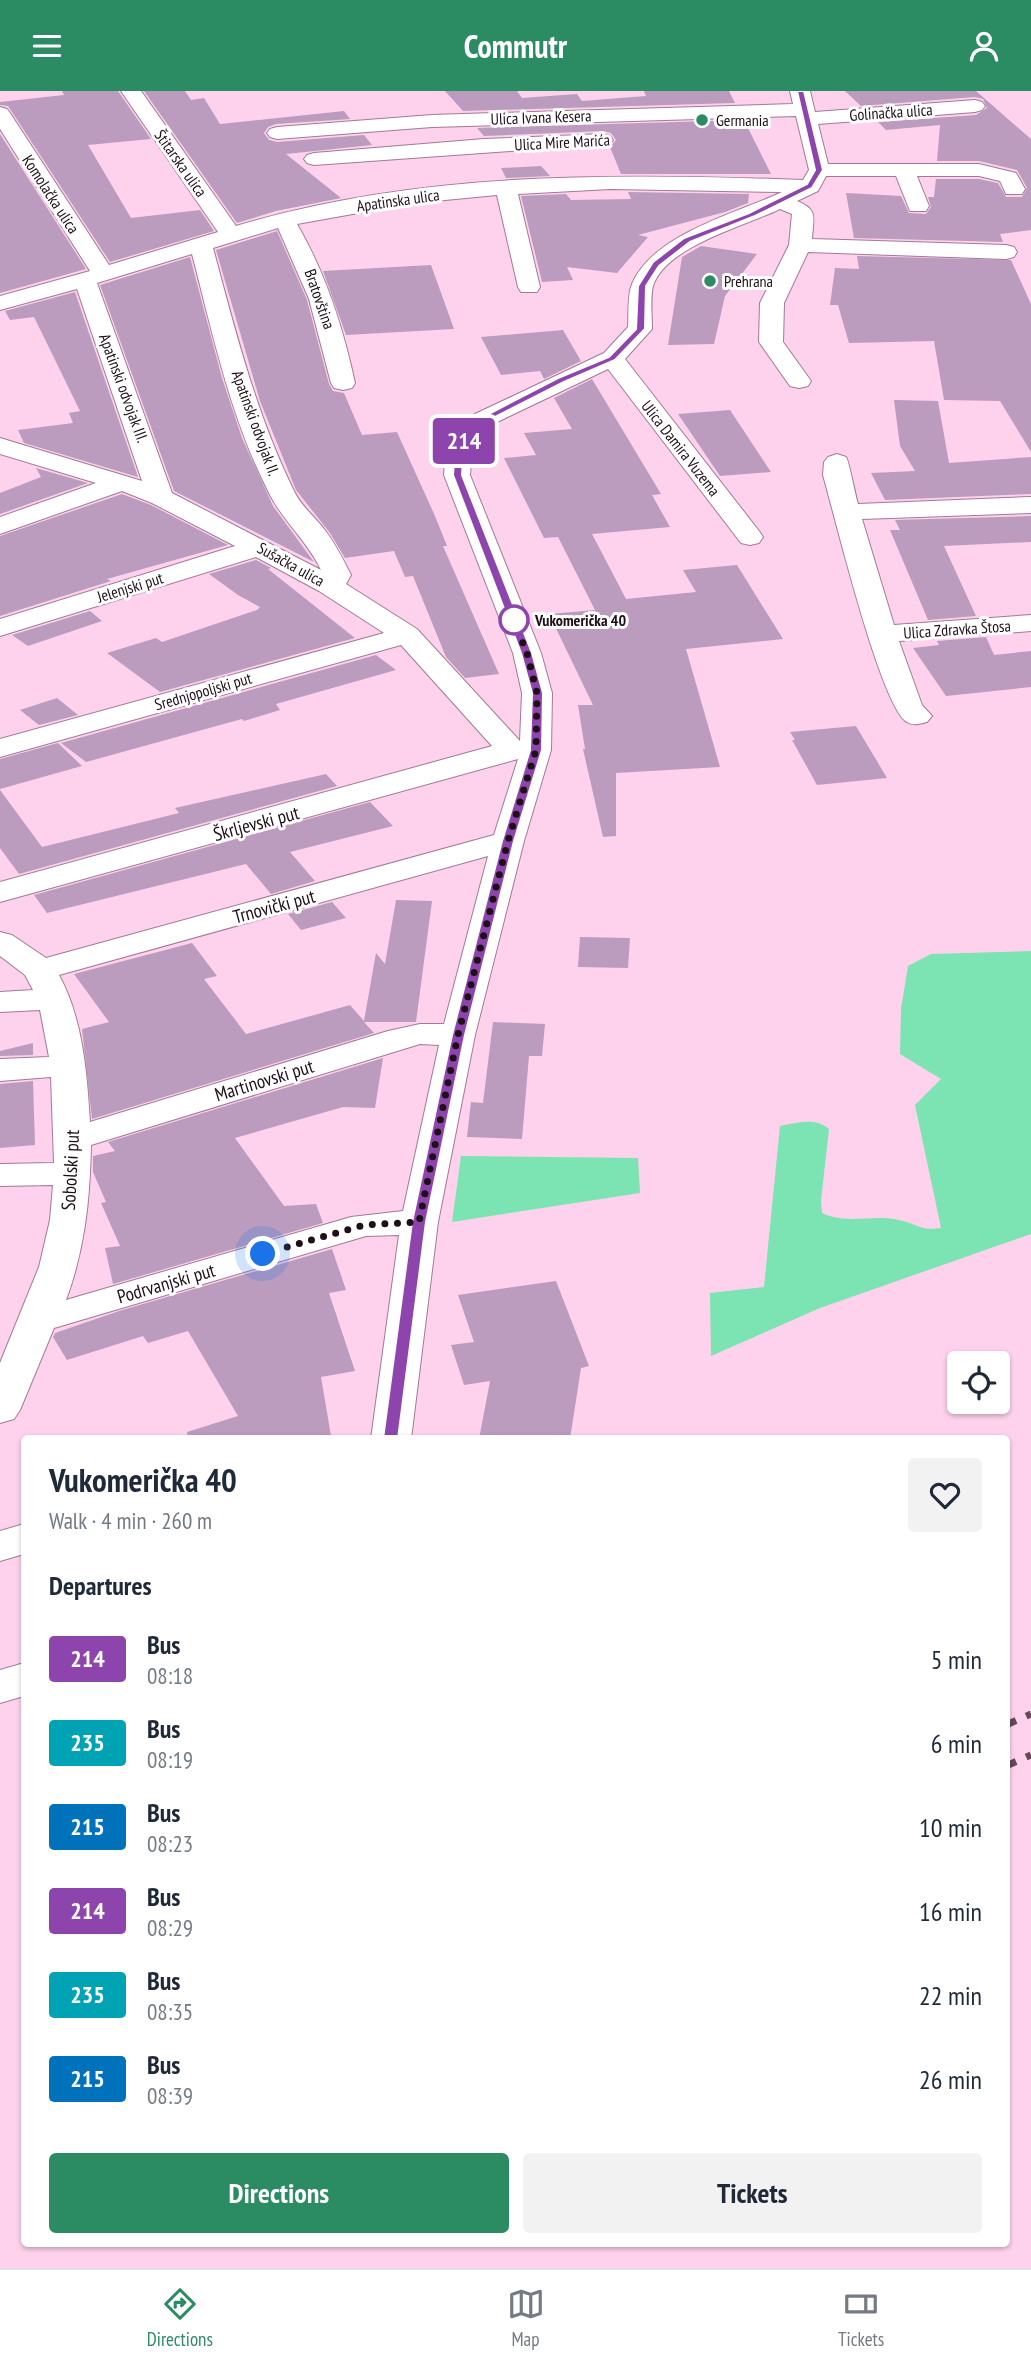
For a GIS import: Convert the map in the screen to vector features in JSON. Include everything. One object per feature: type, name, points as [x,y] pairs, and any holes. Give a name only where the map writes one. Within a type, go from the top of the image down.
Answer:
[{"type":"street","name":"Štitarska ulica","points":[[131,91],[231,235]]},
{"type":"street","name":"Golinačka ulica","points":[[802,118],[975,106]]},
{"type":"street","name":"Ulica Ivana Kesera","points":[[278,133],[432,121],[671,112],[802,118]]},
{"type":"street","name":"Komolačka ulica","points":[[0,113],[64,216],[94,277]]},
{"type":"street","points":[[383,1435],[419,1222],[458,1035],[508,841],[537,693],[527,653],[457,475],[460,446],[484,419],[612,358],[640,329],[642,286],[656,264],[687,240],[779,201],[814,178],[802,118]]},
{"type":"street","name":"Ulica Mire Marića","points":[[314,159],[484,145],[628,139]]},
{"type":"street","name":"Apatinska ulica","points":[[0,303],[284,220],[393,199],[506,188],[814,178],[905,171],[979,170],[1009,177],[1014,189]]},
{"type":"street","points":[[905,171],[918,205]]},
{"type":"street","points":[[506,188],[529,287]]},
{"type":"street","points":[[779,201],[803,211],[800,245],[772,303],[771,342],[799,381]]},
{"type":"street","name":"Bratovština","points":[[284,220],[314,277],[335,341],[343,383]]},
{"type":"street","name":"Apatinski odvojak II.","points":[[201,245],[235,368],[261,443],[282,494],[293,512],[316,538],[337,575],[329,585]]},
{"type":"street","points":[[800,245],[1006,252]]},
{"type":"street","name":"Apatinski odvojak III.","points":[[94,277],[161,497]]},
{"type":"street","name":"Ulica Damira Vuzema","points":[[612,358],[750,537]]},
{"type":"street","name":"Sušačka ulica","points":[[2,447],[122,482],[161,497],[261,547],[329,585],[407,635],[524,750]]},
{"type":"street","points":[[837,462],[836,475],[883,634],[909,708],[917,716]]},
{"type":"street","points":[[0,526],[122,482]]},
{"type":"street","points":[[847,512],[1031,505]]},
{"type":"street","name":"Jelenjski put","points":[[0,628],[261,547]]},
{"type":"street","name":"Ulica Zdravka Štosa","points":[[883,634],[1031,623]]},
{"type":"street","name":"Srednjopoljski put","points":[[0,748],[407,635]]},
{"type":"street","name":"Škrljevski put","points":[[0,892],[524,750]]},
{"type":"street","name":"Trnovički put","points":[[0,1002],[46,985],[508,841]]},
{"type":"street","points":[[0,942],[46,985]]},
{"type":"street","name":"Sobolski put","points":[[0,1410],[10,1359],[36,1321],[65,1245],[73,1156],[67,1066],[57,1009],[46,985]]},
{"type":"street","name":"Martinovski put","points":[[0,1175],[73,1156],[400,1038],[421,1034],[458,1035]]},
{"type":"street","points":[[0,1070],[67,1066]]},
{"type":"street","name":"Podrvanjski put","points":[[36,1321],[364,1225],[419,1222]]},
{"type":"street","points":[[0,1546],[21,1540]]},
{"type":"street","points":[[0,1687],[21,1680]]},
{"type":"green space","points":[[1031,951],[1031,1234],[820,1308],[711,1356],[710,1293],[764,1287],[780,1126],[812,1122],[829,1129],[822,1213],[850,1219],[889,1218],[923,1228],[941,1228],[915,1105],[941,1079],[900,1054],[901,1009],[908,966],[931,954]]},
{"type":"green space","points":[[461,1156],[638,1158],[640,1193],[452,1222]]},
{"type":"building","points":[[62,91],[118,91],[151,139],[88,145],[131,218],[200,210],[214,231],[110,262],[8,106],[0,105],[0,102],[64,95]]},
{"type":"building","points":[[144,91],[185,91],[191,100],[204,98],[220,124],[344,111],[350,119],[276,124],[268,127],[264,133],[269,140],[277,142],[364,135],[372,145],[286,154],[341,198],[276,211],[237,223]]},
{"type":"building","points":[[445,91],[517,91],[522,98],[577,94],[582,101],[646,96],[644,91],[729,91],[735,103],[463,111]]},
{"type":"building","points":[[845,91],[976,91],[1031,139],[1031,230],[1000,234],[1003,242],[854,238],[846,193],[901,196],[909,213],[926,214],[931,207],[928,197],[934,197],[936,179],[979,179],[998,183],[1006,197],[1022,197],[1027,188],[1017,170],[979,161],[937,161],[940,125],[886,130],[878,122],[976,115],[987,108],[983,99],[975,97],[861,106]]},
{"type":"building","points":[[744,120],[771,174],[621,174],[610,147],[616,140],[611,133],[603,131],[484,136],[477,128]]},
{"type":"building","points":[[0,134],[86,269],[0,293]]},
{"type":"building","points":[[541,166],[550,176],[506,178],[501,168]]},
{"type":"building","points":[[628,192],[749,194],[748,203],[725,212],[638,235],[648,237],[617,273],[567,267],[573,280],[542,282],[521,196],[566,194],[571,200],[631,199]]},
{"type":"building","points":[[277,231],[307,300],[329,384],[333,391],[344,393],[362,435],[397,432],[435,516],[447,546],[443,546],[499,674],[465,678],[446,657],[413,576],[405,577],[394,551],[345,558],[330,533],[296,490],[260,401],[216,250]]},
{"type":"building","points":[[701,246],[757,254],[725,296],[714,344],[668,345],[682,257]]},
{"type":"building","points":[[857,256],[1011,260],[1031,304],[1031,452],[1000,401],[944,400],[934,341],[849,343],[838,305],[830,305],[835,268],[859,269]]},
{"type":"building","points":[[190,257],[222,378],[242,438],[273,506],[314,562],[174,491],[100,285]]},
{"type":"building","points":[[431,265],[454,329],[346,335],[323,271]]},
{"type":"building","points":[[75,292],[138,477],[24,443],[18,430],[73,423],[69,413],[80,411],[34,317],[10,320],[5,311]]},
{"type":"building","points":[[563,330],[581,361],[544,379],[540,371],[501,375],[481,337]]},
{"type":"building","points":[[592,379],[661,494],[652,495],[670,527],[592,534],[626,599],[696,592],[683,570],[737,565],[783,639],[686,649],[720,767],[616,773],[616,836],[603,837],[583,749],[578,705],[593,705],[549,614],[595,610],[558,537],[544,538],[504,458],[536,455],[524,433],[572,429],[554,398]]},
{"type":"building","points":[[894,400],[938,401],[949,463],[1031,457],[1031,494],[885,500],[871,473],[915,471],[900,446]]},
{"type":"building","points":[[730,410],[771,472],[720,476],[678,414]]},
{"type":"building","points":[[36,468],[88,483],[0,514],[0,493],[41,477]]},
{"type":"building","points":[[122,494],[151,505],[228,545],[107,579],[111,581],[0,616],[0,536]]},
{"type":"building","points":[[1031,516],[1031,542],[944,546],[976,616],[928,620],[890,530],[900,530],[895,520]]},
{"type":"building","points":[[256,560],[271,568],[268,569],[355,638],[160,692],[107,653],[156,638],[162,642],[257,610],[260,607],[209,574]]},
{"type":"building","points":[[90,611],[102,621],[28,646],[12,635]]},
{"type":"building","points":[[986,637],[994,655],[1031,651],[1031,687],[946,696],[913,648],[939,645],[937,641]]},
{"type":"building","points":[[376,655],[396,670],[276,704],[280,710],[244,721],[242,719],[86,762],[61,743]]},
{"type":"building","points":[[57,698],[78,715],[39,725],[20,710]]},
{"type":"building","points":[[856,726],[887,778],[817,785],[790,732]]},
{"type":"building","points":[[58,743],[82,766],[0,789],[0,759]]},
{"type":"building","points":[[326,774],[337,786],[19,874],[0,848],[0,790],[42,847],[179,813],[175,808]]},
{"type":"building","points":[[370,802],[393,826],[290,852],[315,881],[271,894],[246,864],[47,913],[34,895]]},
{"type":"building","points":[[396,900],[432,901],[416,1022],[364,1022],[374,1033],[92,1119],[82,1029],[109,1022],[74,974],[192,943],[217,976],[204,979],[246,1034],[350,1005],[364,1021],[376,953],[385,964]]},
{"type":"building","points":[[332,902],[346,918],[301,930],[288,914]]},
{"type":"building","points":[[580,937],[630,938],[628,968],[578,967]]},
{"type":"building","points":[[493,1022],[545,1024],[542,1056],[529,1056],[522,1139],[467,1137],[471,1102],[483,1103]]},
{"type":"building","points":[[33,1043],[33,1055],[0,1056],[0,1051]]},
{"type":"building","points":[[383,1058],[375,1108],[343,1107],[235,1138],[284,1206],[316,1204],[323,1223],[113,1284],[105,1248],[120,1246],[101,1203],[106,1202],[93,1172],[93,1156],[115,1151],[108,1142]]},
{"type":"building","points":[[33,1081],[35,1145],[0,1148],[0,1084]]},
{"type":"building","points":[[332,1249],[346,1290],[329,1293],[355,1371],[321,1377],[331,1435],[187,1435],[187,1432],[238,1416],[188,1331],[148,1343],[143,1336],[67,1360],[53,1337],[55,1333],[119,1311]]},
{"type":"building","points":[[556,1281],[589,1366],[581,1368],[571,1435],[480,1435],[490,1381],[464,1385],[451,1345],[474,1342],[458,1295]]},
{"type":"railway","points":[[1010,1723],[1031,1714]]},
{"type":"railway","points":[[1010,1764],[1031,1755]]},
{"type":"bus line","name":"214","points":[[392,1435],[419,1222],[458,1035],[508,841],[536,750],[537,693],[527,653],[457,475],[460,446],[484,419],[612,358],[640,329],[642,286],[656,264],[673,249],[687,240],[752,214],[810,186],[819,170],[800,91]]},
{"type":"place","name":"Germania","points":[[702,120]]},
{"type":"place","name":"Prehrana","points":[[710,281]]},
{"type":"place","name":"Vukomerička 40","points":[[514,620]]},
{"type":"route","points":[[263,1254],[364,1225],[419,1222],[458,1035],[508,841],[536,750],[537,693],[527,653],[512,617],[514,620]]}]
